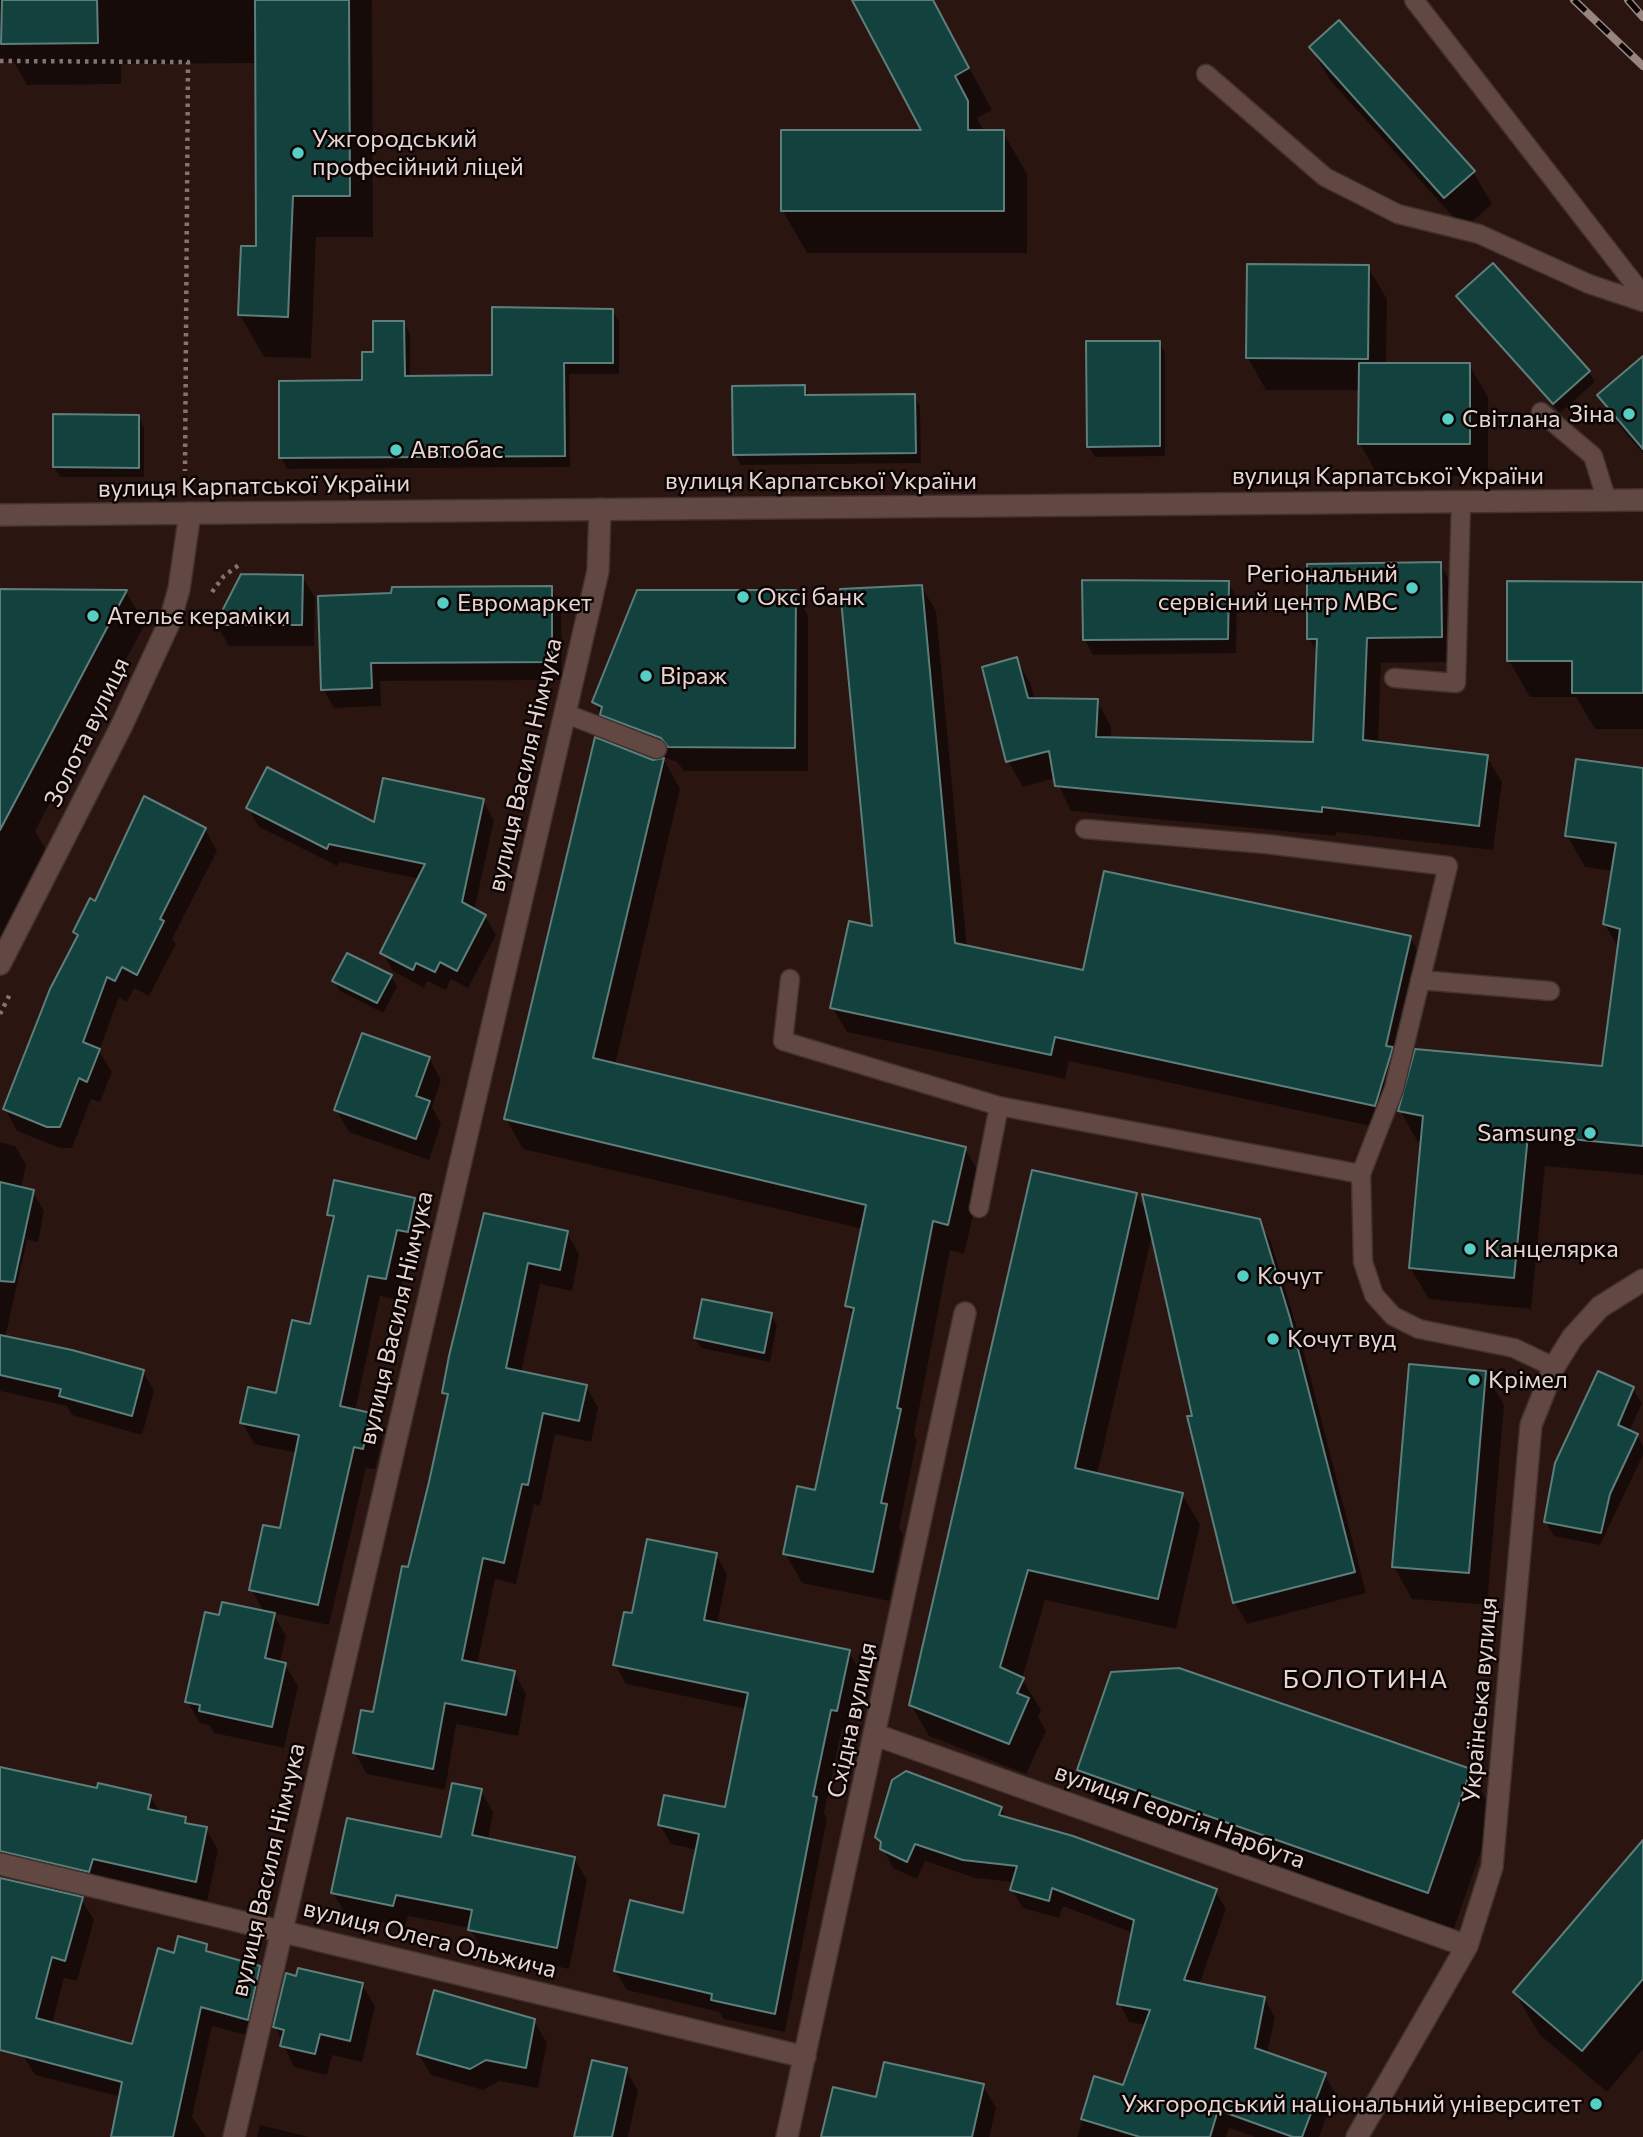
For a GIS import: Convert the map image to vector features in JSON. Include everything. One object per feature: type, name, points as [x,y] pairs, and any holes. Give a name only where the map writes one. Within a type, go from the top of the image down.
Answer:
[{"type":"street","name":"вулиця Карпатської України","points":[[0,515],[1643,500]]},
{"type":"street","name":"вулиця Василя Німчука","points":[[234,2137],[598,571],[600,509]]},
{"type":"street","name":"Золота вулиця","points":[[0,964],[122,724],[170,621],[179,589],[190,513]]},
{"type":"street","name":"Українська вулиця","points":[[1357,2137],[1467,1945],[1492,1867],[1531,1425],[1554,1367],[1572,1338],[1600,1307],[1643,1280]]},
{"type":"street","name":"Східна вулиця","points":[[787,2137],[876,1735],[965,1313]]},
{"type":"street","name":"вулиця Георгія Нарбута","points":[[876,1735],[1467,1945]]},
{"type":"street","name":"вулиця Олега Ольжича","points":[[0,1864],[805,2057]]},
{"type":"lane","points":[[1414,0],[1643,295]]},
{"type":"lane","points":[[1206,74],[1325,177],[1398,214],[1479,234],[1589,284],[1643,302]]},
{"type":"lane","points":[[1541,412],[1593,456],[1607,501]]},
{"type":"lane","points":[[1394,678],[1456,683],[1461,502]]},
{"type":"lane","points":[[564,713],[657,749]]},
{"type":"lane","points":[[1085,829],[1266,844],[1448,866],[1394,1089],[1362,1174],[1363,1262],[1374,1295],[1393,1316],[1419,1329],[1514,1348],[1554,1367]]},
{"type":"lane","points":[[790,979],[783,1041],[999,1106],[1362,1174]]},
{"type":"lane","points":[[1420,980],[1550,991]]},
{"type":"lane","points":[[979,1208],[999,1106]]},
{"type":"path","points":[[0,61],[188,62],[185,471]]},
{"type":"building","points":[[2,0],[97,0],[98,43],[1,44]]},
{"type":"building","points":[[255,0],[349,0],[350,196],[293,196],[288,317],[238,315],[241,246],[256,246]]},
{"type":"building","points":[[852,0],[933,0],[969,68],[955,76],[968,101],[968,130],[1004,130],[1004,211],[781,211],[781,130],[921,130]]},
{"type":"building","points":[[1339,20],[1475,171],[1444,198],[1309,47]]},
{"type":"building","points":[[1493,263],[1590,371],[1553,404],[1456,296]]},
{"type":"building","points":[[1247,264],[1369,265],[1368,359],[1246,358]]},
{"type":"building","points":[[492,307],[613,309],[613,363],[564,363],[565,456],[279,458],[279,381],[362,380],[362,352],[373,352],[373,321],[404,321],[405,376],[492,375]]},
{"type":"building","points":[[1086,341],[1160,341],[1160,446],[1087,447]]},
{"type":"building","points":[[1643,356],[1643,449],[1597,395]]},
{"type":"building","points":[[1359,363],[1470,363],[1470,444],[1358,444]]},
{"type":"building","points":[[805,385],[805,395],[915,394],[916,453],[733,455],[732,386]]},
{"type":"building","points":[[53,414],[139,415],[139,468],[53,467]]},
{"type":"building","points":[[1441,562],[1442,637],[1367,638],[1363,740],[1488,755],[1479,826],[1322,807],[1322,812],[1055,786],[1049,751],[1006,762],[982,667],[1017,657],[1028,698],[1098,699],[1096,737],[1313,742],[1317,639],[1307,639],[1307,564]]},
{"type":"building","points":[[241,574],[303,575],[302,625],[215,625]]},
{"type":"building","points":[[1082,580],[1229,581],[1228,639],[1083,640]]},
{"type":"building","points":[[1507,581],[1643,582],[1643,693],[1572,693],[1572,661],[1507,661]]},
{"type":"building","points":[[922,585],[955,943],[1083,970],[1104,871],[1411,936],[1386,1046],[1393,1047],[1375,1106],[1055,1037],[1051,1055],[830,1008],[849,921],[872,926],[840,589]]},
{"type":"building","points":[[552,586],[552,662],[371,663],[372,688],[321,690],[318,596],[391,593],[392,587]]},
{"type":"building","points":[[0,589],[127,590],[0,830]]},
{"type":"building","points":[[637,590],[796,590],[795,748],[668,747],[661,738],[600,715],[602,707],[592,702]]},
{"type":"building","points":[[595,737],[653,760],[664,758],[593,1058],[966,1147],[948,1225],[933,1221],[897,1408],[901,1409],[881,1503],[887,1504],[873,1572],[783,1554],[797,1486],[815,1490],[854,1308],[845,1306],[866,1205],[504,1119]]},
{"type":"building","points":[[1576,759],[1643,768],[1643,1146],[1528,1135],[1514,1278],[1409,1268],[1423,1116],[1398,1111],[1415,1049],[1602,1066],[1620,929],[1603,924],[1616,843],[1565,836]]},
{"type":"building","points":[[267,767],[374,822],[383,778],[484,799],[462,902],[486,915],[457,971],[440,962],[435,972],[416,963],[413,970],[380,953],[425,864],[329,844],[327,849],[246,808]]},
{"type":"building","points":[[144,796],[206,828],[160,919],[164,921],[137,975],[122,967],[115,981],[107,977],[83,1042],[100,1049],[87,1082],[79,1078],[60,1127],[47,1127],[3,1109],[50,989],[78,935],[73,932],[90,898],[95,901]]},
{"type":"building","points":[[347,953],[392,975],[377,1003],[332,981]]},
{"type":"building","points":[[362,1033],[430,1057],[416,1096],[430,1101],[416,1139],[334,1110]]},
{"type":"building","points":[[1032,1170],[1137,1193],[1075,1468],[1183,1493],[1158,1599],[1028,1570],[1000,1667],[1024,1678],[1017,1693],[1029,1698],[1009,1744],[909,1705]]},
{"type":"building","points":[[334,1180],[415,1198],[408,1232],[397,1230],[386,1279],[368,1276],[340,1406],[371,1413],[363,1449],[354,1447],[318,1605],[249,1590],[263,1525],[280,1528],[299,1435],[240,1423],[248,1387],[276,1393],[292,1320],[310,1324],[334,1216],[327,1215]]},
{"type":"building","points":[[0,1182],[34,1190],[14,1282],[0,1281]]},
{"type":"building","points":[[1142,1194],[1260,1219],[1290,1318],[1355,1572],[1233,1603],[1187,1416],[1192,1416]]},
{"type":"building","points":[[484,1213],[568,1231],[560,1270],[528,1263],[506,1368],[587,1385],[579,1421],[543,1413],[528,1485],[522,1484],[504,1563],[483,1558],[462,1660],[515,1671],[506,1715],[445,1703],[433,1769],[353,1753],[361,1710],[373,1712],[402,1566],[408,1567],[429,1482],[448,1394],[442,1393],[449,1356]]},
{"type":"building","points":[[702,1299],[772,1313],[764,1353],[694,1338]]},
{"type":"building","points":[[0,1335],[72,1350],[144,1370],[132,1416],[59,1396],[61,1389],[0,1375]]},
{"type":"building","points":[[1409,1364],[1486,1371],[1469,1573],[1392,1567]]},
{"type":"building","points":[[1598,1371],[1634,1387],[1618,1425],[1638,1434],[1610,1494],[1601,1533],[1544,1522],[1555,1463]]},
{"type":"building","points":[[647,1539],[717,1553],[704,1620],[850,1650],[837,1711],[831,1710],[813,1796],[817,1797],[775,2014],[711,2000],[712,1994],[614,1971],[630,1900],[683,1913],[699,1834],[658,1825],[664,1795],[725,1807],[748,1693],[613,1665],[624,1612],[632,1613]]},
{"type":"building","points":[[222,1602],[275,1613],[265,1658],[286,1663],[272,1727],[199,1711],[200,1705],[185,1702],[205,1612],[219,1615]]},
{"type":"building","points":[[1179,1668],[1471,1769],[1428,1893],[1077,1770],[1111,1672]]},
{"type":"building","points":[[0,1767],[97,1788],[98,1783],[151,1795],[148,1809],[186,1817],[185,1823],[207,1827],[196,1882],[93,1859],[89,1872],[0,1851]]},
{"type":"building","points":[[906,1771],[1002,1807],[999,1815],[1073,1836],[1217,1889],[1184,1980],[1265,1997],[1255,2048],[1326,2073],[1302,2137],[1293,2137],[1218,2110],[1210,2137],[1140,2137],[1081,2119],[1094,2076],[1123,2085],[1150,2010],[1117,2004],[1134,1920],[1052,1888],[1049,1901],[1010,1890],[1017,1866],[963,1860],[915,1844],[907,1862],[880,1849],[881,1842],[875,1837],[892,1780]]},
{"type":"building","points":[[452,1783],[482,1789],[472,1835],[575,1857],[557,1948],[468,1930],[472,1910],[396,1895],[393,1906],[331,1893],[347,1818],[441,1837]]},
{"type":"building","points":[[1643,1840],[1643,1979],[1582,2051],[1513,1992]]},
{"type":"building","points":[[0,1878],[83,1897],[65,1961],[52,1957],[36,2018],[132,2044],[158,1948],[174,1953],[178,1936],[207,1944],[206,1951],[260,1966],[248,2020],[201,2007],[173,2137],[111,2137],[122,2082],[0,2050]]},
{"type":"building","points":[[298,1968],[363,1983],[350,2041],[320,2034],[315,2054],[280,2046],[284,2030],[273,2027],[286,1973],[296,1976]]},
{"type":"building","points":[[434,1990],[535,2019],[526,2068],[486,2060],[470,2069],[417,2054]]},
{"type":"building","points":[[592,2060],[627,2068],[612,2137],[574,2137]]},
{"type":"building","points":[[884,2062],[984,2084],[972,2137],[821,2137],[833,2087],[876,2097]]},
{"type":"railway","points":[[1574,0],[1643,66]]},
{"type":"railway","points":[[1628,0],[1643,17]]},
{"type":"place","name":"Ужгородський професійний ліцей","points":[[298,153]]},
{"type":"place","name":"Зіна","points":[[1629,414]]},
{"type":"place","name":"Світлана","points":[[1448,419]]},
{"type":"place","name":"Автобас","points":[[396,450]]},
{"type":"place","name":"Регіональний сервісний центр МВС","points":[[1412,588]]},
{"type":"place","name":"Оксі банк","points":[[743,597]]},
{"type":"place","name":"Евромаркет","points":[[443,603]]},
{"type":"place","name":"Ательє кераміки","points":[[93,616]]},
{"type":"place","name":"Віраж","points":[[646,676]]},
{"type":"place","name":"Samsung","points":[[1590,1133]]},
{"type":"place","name":"Канцелярка","points":[[1470,1249]]},
{"type":"place","name":"Кочут","points":[[1243,1276]]},
{"type":"place","name":"Кочут вуд","points":[[1273,1339]]},
{"type":"place","name":"Крімел","points":[[1474,1380]]},
{"type":"place","name":"Ужгородський національний університет","points":[[1596,2104]]},
{"type":"district","name":"БОЛОТИНА","points":[[1366,1679]]}]
